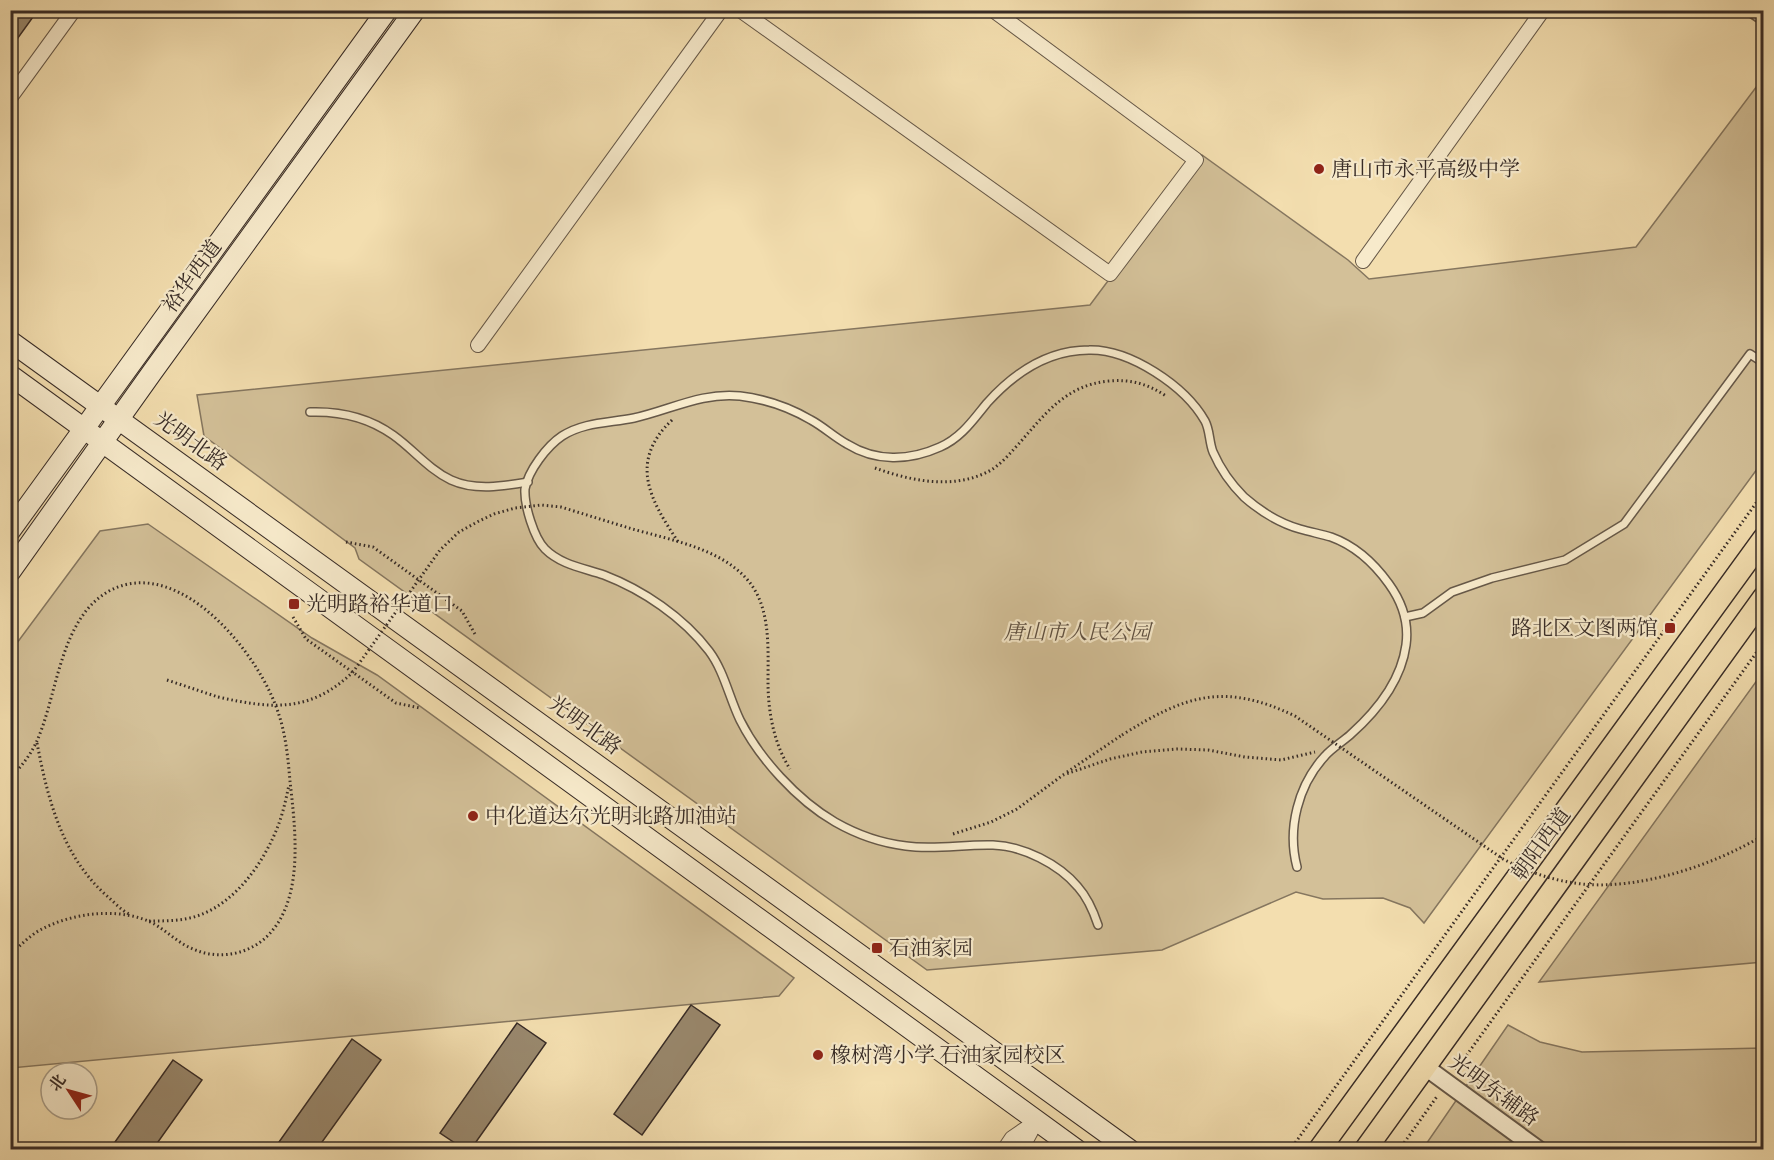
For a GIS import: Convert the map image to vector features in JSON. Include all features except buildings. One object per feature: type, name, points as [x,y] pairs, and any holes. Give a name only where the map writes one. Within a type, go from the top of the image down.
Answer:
[{"type":"main road","name":"裕华西道","points":[[10,531],[387,10]]},
{"type":"main road","name":"裕华西道","points":[[10,572],[416,10]]},
{"type":"main road","name":"光明北路","points":[[10,341],[1130,1149]]},
{"type":"main road","points":[[10,375],[1077,1149]]},
{"type":"main road","name":"朝阳西道","points":[[1319,1149],[1764,538]]},
{"type":"main road","name":"朝阳西道","points":[[1365,1149],[1764,597]]},
{"type":"street","points":[[10,98],[74,10]]},
{"type":"street","points":[[478,345],[721,10]]},
{"type":"street","points":[[740,10],[1110,274],[1196,160],[993,10]]},
{"type":"street","points":[[1363,261],[1543,10]]},
{"type":"street","points":[[1755,10],[1764,16]]},
{"type":"street","name":"光明东辅路","points":[[1424,1066],[1539,1149]]},
{"type":"street","points":[[1004,1149],[1012,1138],[1037,1121]]},
{"type":"street","points":[[1021,1149],[1037,1121]]},
{"type":"lane","points":[[1098,925],[1080,888],[1057,868],[1025,852],[996,845],[937,848],[879,841],[834,822],[806,802],[773,770],[740,720],[727,684],[711,654],[676,617],[636,591],[598,573],[559,560],[543,548],[534,532],[525,489],[543,453],[555,441],[584,425],[640,416],[703,397],[721,396],[767,401],[788,408],[813,421],[848,445],[876,457],[896,458],[925,453],[947,445],[968,428],[1001,388],[1023,370],[1045,359],[1067,352],[1092,349],[1128,356],[1172,384],[1191,404],[1206,423],[1212,450],[1226,475],[1241,494],[1281,522],[1294,528],[1334,538],[1356,550],[1374,564],[1394,591],[1405,617],[1407,641],[1401,668],[1391,688],[1375,710],[1323,758],[1306,786],[1293,825],[1293,851],[1297,867]]},
{"type":"lane","points":[[1405,617],[1423,613],[1452,592],[1492,578],[1564,560],[1624,524],[1750,354],[1764,363]]},
{"type":"lane","points":[[310,412],[350,415],[373,423],[393,435],[435,471],[453,481],[484,487],[528,482]]},
{"type":"path","points":[[866,465],[914,479],[938,482],[961,480],[984,474],[1003,462],[1058,400],[1080,387],[1099,382],[1127,380],[1152,387],[1172,400]]},
{"type":"path","points":[[678,416],[662,430],[652,445],[646,463],[646,477],[660,515],[679,543]]},
{"type":"path","points":[[1290,1149],[1764,492]]},
{"type":"path","points":[[167,680],[218,696],[264,706],[288,706],[322,695],[353,672],[440,550],[459,532],[486,517],[515,508],[541,505],[561,507],[702,550],[742,574],[758,596],[765,619],[768,643],[768,699],[774,733],[785,760],[794,774]]},
{"type":"path","points":[[346,542],[374,547],[462,611],[476,636]]},
{"type":"path","points":[[10,778],[26,761],[37,741],[68,645],[79,621],[91,606],[110,591],[142,582],[159,584],[195,602],[221,624],[247,652],[264,680],[279,713],[286,745],[295,825],[296,859],[284,911],[274,929],[248,950],[230,955],[207,954],[191,949],[146,920],[129,915],[111,914],[85,915],[65,919],[39,930],[10,955]]},
{"type":"path","points":[[293,616],[306,639],[396,703],[420,708]]},
{"type":"path","points":[[1399,1149],[1764,642]]},
{"type":"path","points":[[945,835],[991,822],[1017,809],[1122,735],[1173,706],[1214,696],[1240,698],[1268,704],[1295,716],[1503,860],[1529,872],[1582,884],[1617,885],[1720,858],[1764,835]]},
{"type":"path","points":[[1063,775],[1110,759],[1142,752],[1177,749],[1208,750],[1245,757],[1281,760],[1314,752],[1339,736]]},
{"type":"path","points":[[37,741],[46,786],[70,852],[98,888],[124,911],[144,921],[171,921],[200,915],[226,901],[265,855],[279,824],[290,781]]},
{"type":"green space","name":"唐山市人民公园","points":[[1763,78],[1763,461],[1424,923],[1410,908],[1383,898],[1323,899],[1296,892],[1162,950],[927,970],[359,559],[355,548],[204,436],[197,395],[1090,305],[1202,155],[1348,260],[1369,279],[1636,247]]},
{"type":"green space","points":[[148,524],[312,638],[377,675],[794,978],[779,996],[86,1061],[39,1061],[39,1065],[11,1068],[11,651],[100,531]]},
{"type":"green space","points":[[1763,672],[1763,962],[1539,982]]},
{"type":"green space","points":[[1508,1025],[1540,1042],[1582,1052],[1763,1048],[1763,1149],[1422,1150]]},
{"type":"place","name":"唐山市永平高级中学","points":[[1319,169]]},
{"type":"place","name":"光明路裕华道口","points":[[294,604]]},
{"type":"place","name":"路北区文图两馆","points":[[1670,628]]},
{"type":"place","name":"中化道达尔光明北路加油站","points":[[473,816]]},
{"type":"place","name":"石油家园","points":[[877,948]]},
{"type":"place","name":"橡树湾小学 石油家园校区","points":[[818,1055]]}]
